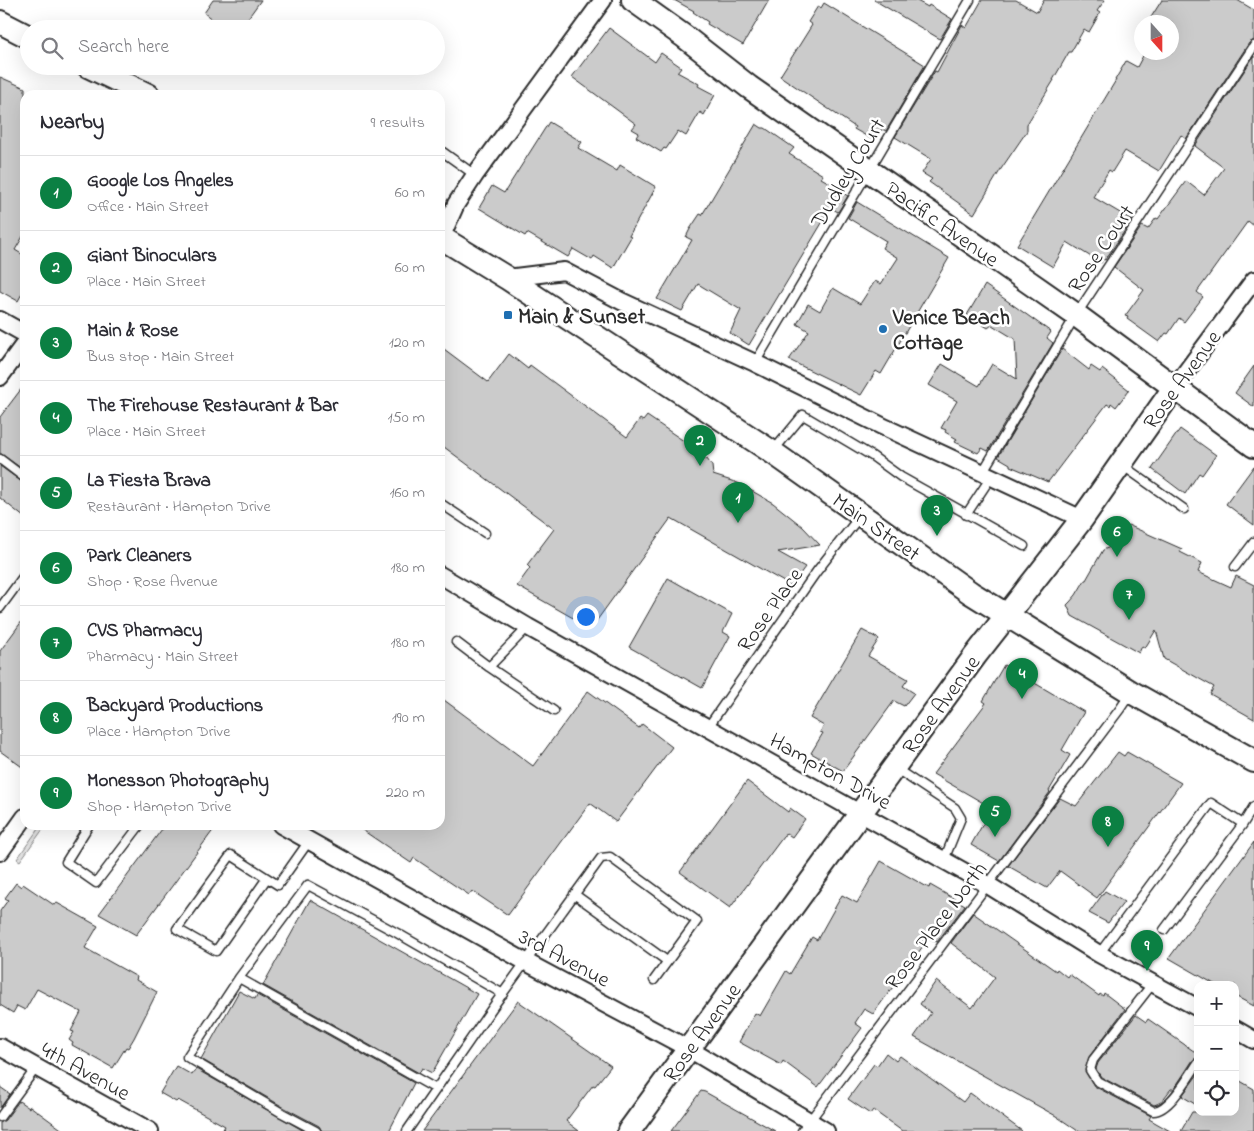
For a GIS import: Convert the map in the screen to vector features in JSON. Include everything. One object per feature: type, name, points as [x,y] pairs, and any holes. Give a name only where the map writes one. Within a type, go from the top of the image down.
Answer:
[{"type":"street","points":[[445,227],[456,204],[475,175],[603,0]]},
{"type":"street","name":"Pacific Avenue","points":[[639,2],[749,87],[1076,315],[1254,446]]},
{"type":"street","points":[[0,22],[20,32]]},
{"type":"street","points":[[107,75],[138,90]]},
{"type":"street","name":"Main Street","points":[[445,241],[507,278],[772,452],[971,593],[1131,692],[1254,760]]},
{"type":"street","points":[[507,278],[564,271],[621,301],[755,363],[882,426],[1082,519]]},
{"type":"street","name":"Rose Avenue","points":[[629,1131],[974,656],[1008,616],[1082,519],[1174,388],[1254,280]]},
{"type":"street","points":[[0,320],[20,331]]},
{"type":"street","points":[[0,377],[20,349]]},
{"type":"street","name":"Hampton Drive","points":[[445,578],[528,627],[988,885],[1100,954],[1194,1006]]},
{"type":"street","points":[[0,852],[20,824]]},
{"type":"street","name":"3rd Avenue","points":[[290,830],[526,962],[689,1049],[805,1126],[826,1131]]},
{"type":"street","points":[[1239,1031],[1254,1040]]},
{"type":"street","name":"4th Avenue","points":[[0,1047],[150,1131]]},
{"type":"lane","name":"Dudley Court","points":[[755,363],[970,0]]},
{"type":"lane","name":"Rose Court","points":[[966,514],[1076,315],[1254,46]]},
{"type":"lane","points":[[445,154],[475,175]]},
{"type":"lane","points":[[772,452],[802,415],[872,456],[901,477],[1024,546]]},
{"type":"lane","points":[[0,459],[20,474]]},
{"type":"lane","points":[[1121,464],[1184,509]]},
{"type":"lane","points":[[445,506],[485,534]]},
{"type":"lane","name":"Rose Place","points":[[708,727],[818,571],[861,514]]},
{"type":"lane","points":[[1235,567],[1254,542]]},
{"type":"lane","points":[[0,608],[20,581]]},
{"type":"lane","points":[[490,667],[528,627]]},
{"type":"lane","points":[[456,642],[554,710]]},
{"type":"lane","name":"Rose Place North","points":[[805,1126],[988,885],[1131,692]]},
{"type":"lane","points":[[894,767],[955,808],[961,818],[944,860]]},
{"type":"lane","points":[[1100,954],[1211,803],[1243,824]]},
{"type":"lane","points":[[1164,930],[1243,824],[1254,806]]},
{"type":"lane","points":[[86,830],[66,862],[96,883],[136,830]]},
{"type":"lane","points":[[267,878],[216,952],[177,929],[232,856],[278,884],[309,841]]},
{"type":"lane","points":[[407,1131],[601,858],[610,857],[697,921],[654,980]]},
{"type":"lane","points":[[316,1131],[282,1114],[186,1057],[239,978],[308,885],[397,933],[503,994]]},
{"type":"lane","points":[[574,894],[667,961]]},
{"type":"lane","points":[[239,978],[436,1089]]},
{"type":"lane","points":[[1153,983],[1092,1060],[1090,1070],[1097,1080],[1153,1111],[1158,1111],[1168,1104],[1194,1068]]},
{"type":"lane","points":[[0,1117],[36,1068]]},
{"type":"shaded area","points":[[37,830],[42,830],[20,861],[17,859]]},
{"type":"building","points":[[213,0],[261,0],[247,20],[213,20],[204,13]]},
{"type":"building","points":[[674,0],[769,0],[743,45],[707,24],[708,22],[694,11]]},
{"type":"building","points":[[874,0],[915,0],[928,7],[929,5],[952,19],[940,39]]},
{"type":"building","points":[[982,0],[1016,0],[1037,12],[1044,0],[1105,0],[1097,11],[1100,13],[1089,32],[1084,29],[1071,52],[1069,52],[1027,124],[1027,131],[974,214],[929,182],[932,179],[922,173],[931,159],[895,137],[935,71],[937,72],[962,25],[966,28]]},
{"type":"building","points":[[1162,0],[1237,0],[1254,10],[1254,40],[1249,43],[1186,139],[1181,135],[1159,171],[1125,151],[1112,172],[1109,170],[1093,197],[1132,220],[1105,260],[1103,259],[1101,263],[1067,242],[1053,267],[1017,245],[1126,61],[1137,67],[1141,60],[1179,60],[1179,15],[1152,15]]},
{"type":"building","points":[[824,3],[925,65],[886,131],[882,129],[875,141],[854,129],[855,127],[780,76],[812,25],[808,22],[818,6],[821,8]]},
{"type":"building","points":[[609,28],[655,62],[661,53],[681,67],[677,72],[715,95],[704,115],[700,112],[686,136],[678,131],[666,149],[664,148],[661,152],[636,137],[639,133],[632,129],[636,124],[572,77]]},
{"type":"building","points":[[1254,56],[1254,226],[1248,221],[1197,292],[1203,297],[1184,322],[1179,318],[1168,334],[1166,333],[1159,342],[1125,316],[1144,290],[1114,267],[1142,226],[1148,229],[1156,218],[1158,219],[1186,181],[1204,195],[1224,168],[1195,146]]},
{"type":"building","points":[[0,77],[25,88],[25,90],[20,90],[20,242],[15,250],[20,253],[20,297],[18,301],[0,291]]},
{"type":"building","points":[[549,122],[582,142],[578,148],[617,171],[620,165],[656,187],[613,268],[594,256],[592,260],[573,249],[568,257],[527,233],[525,236],[479,208],[492,186],[504,193]]},
{"type":"building","points":[[756,124],[794,148],[789,154],[823,175],[821,178],[842,190],[841,192],[848,196],[838,212],[831,208],[749,345],[730,333],[741,310],[698,284],[682,311],[657,299],[692,240],[686,237],[690,229],[700,214],[702,215]]},
{"type":"building","points":[[857,202],[949,258],[881,374],[876,371],[861,395],[789,360],[809,331],[797,324],[808,304],[820,311],[833,288],[860,304],[875,281],[881,284],[898,258],[882,248],[886,241],[848,218]]},
{"type":"building","points":[[985,285],[1051,332],[1047,338],[1053,343],[988,451],[982,448],[978,453],[955,442],[957,439],[941,428],[957,401],[929,385],[942,364],[979,386],[992,364],[1017,379],[1015,339],[992,325],[988,328],[967,315]]},
{"type":"building","points":[[1062,349],[1089,370],[1091,366],[1100,372],[1102,369],[1129,390],[1116,407],[1111,403],[1110,406],[1107,404],[1048,482],[1010,466],[1010,464],[998,457]]},
{"type":"building","points":[[445,350],[488,382],[509,354],[528,369],[530,365],[627,437],[640,419],[643,421],[647,416],[700,452],[703,459],[707,459],[712,466],[713,475],[738,483],[773,503],[803,527],[820,545],[778,552],[805,567],[791,586],[671,518],[595,623],[579,611],[573,618],[517,586],[530,568],[527,565],[554,529],[445,448]]},
{"type":"building","points":[[1254,366],[1254,407],[1235,393]]},
{"type":"building","points":[[20,391],[20,467],[0,453],[0,417]]},
{"type":"building","points":[[1180,429],[1216,455],[1202,475],[1199,473],[1185,494],[1152,469]]},
{"type":"building","points":[[0,466],[20,480],[20,514],[0,498]]},
{"type":"building","points":[[1254,466],[1254,525],[1226,504]]},
{"type":"building","points":[[1128,525],[1182,549],[1180,552],[1202,563],[1198,572],[1231,587],[1236,576],[1254,585],[1254,719],[1210,694],[1214,687],[1164,659],[1156,630],[1145,648],[1142,646],[1139,653],[1072,616],[1067,605],[1086,580],[1103,550],[1112,546],[1119,536],[1121,537]]},
{"type":"building","points":[[668,578],[732,614],[723,632],[730,636],[702,688],[629,647]]},
{"type":"building","points":[[20,624],[20,765],[0,751],[0,651]]},
{"type":"building","points":[[862,630],[879,639],[868,656],[908,679],[903,686],[914,693],[904,706],[894,701],[843,771],[811,753],[823,733],[820,732],[824,726],[810,718]]},
{"type":"building","points":[[1004,665],[1084,712],[1062,750],[1070,755],[1050,792],[999,861],[971,845],[992,808],[933,774],[986,703],[983,701]]},
{"type":"building","points":[[588,691],[639,728],[642,724],[672,747],[616,822],[590,803],[508,915],[472,891],[469,895],[414,858],[411,863],[362,830],[445,830],[445,701],[533,766]]},
{"type":"building","points":[[1118,752],[1124,756],[1127,752],[1181,783],[1097,898],[1060,871],[1047,888],[1008,866],[1060,798],[1076,806]]},
{"type":"building","points":[[747,781],[788,812],[790,808],[805,819],[792,837],[786,833],[730,908],[680,872]]},
{"type":"building","points":[[161,830],[213,830],[136,935],[99,914]]},
{"type":"building","points":[[1254,842],[1254,1006],[1239,998],[1239,981],[1209,981],[1169,958]]},
{"type":"building","points":[[881,861],[929,888],[930,885],[965,905],[937,942],[929,938],[873,1014],[864,1009],[855,1023],[862,1028],[818,1087],[783,1061],[781,1065],[739,1042],[755,1013],[760,1016],[786,971],[790,974],[812,937],[817,940],[842,895],[857,903]]},
{"type":"building","points":[[16,883],[21,887],[23,884],[54,905],[57,903],[98,926],[85,948],[137,977],[136,980],[157,992],[134,1038],[113,1068],[72,1045],[73,1043],[69,1040],[74,1032],[71,1031],[81,1012],[37,989],[25,1010],[17,1006],[13,1013],[0,1005],[0,911],[8,900],[5,898]]},
{"type":"building","points":[[1105,891],[1124,902],[1108,923],[1089,913]]},
{"type":"building","points":[[310,900],[477,994],[432,1073],[422,1068],[419,1073],[263,985]]},
{"type":"building","points":[[973,913],[1056,971],[1057,969],[1067,977],[1069,974],[1099,996],[1100,994],[1103,996],[1104,993],[1125,1009],[1089,1057],[1085,1071],[1094,1086],[1151,1116],[1149,1119],[1170,1131],[1078,1131],[1056,1116],[914,1037],[931,1013],[920,1004],[936,981],[972,1008],[995,977],[951,943]]},
{"type":"building","points":[[239,991],[255,999],[257,995],[414,1083],[389,1131],[322,1131],[319,1126],[201,1059]]},
{"type":"building","points":[[518,1001],[611,1066],[595,1086],[593,1085],[566,1121],[579,1131],[422,1131]]},
{"type":"building","points":[[1136,1015],[1146,1022],[1148,1019],[1194,1051],[1194,1059],[1174,1089],[1171,1089],[1161,1102],[1154,1105],[1101,1077],[1096,1069],[1098,1063]]},
{"type":"building","points":[[886,1053],[896,1061],[900,1056],[963,1102],[970,1093],[1022,1131],[902,1131],[873,1110],[870,1114],[848,1099],[874,1064],[877,1066]]},
{"type":"building","points":[[176,1066],[192,1075],[196,1069],[304,1131],[222,1131],[225,1126],[178,1100],[176,1102],[160,1093]]},
{"type":"building","points":[[1194,1080],[1194,1104],[1182,1096]]},
{"type":"building","points":[[1239,1080],[1254,1089],[1254,1131],[1181,1131],[1192,1112],[1194,1112],[1194,1116],[1239,1116]]},
{"type":"building","points":[[0,1087],[10,1094],[0,1108]]},
{"type":"building","points":[[701,1091],[705,1092],[775,1131],[671,1131]]},
{"type":"building","points":[[19,1101],[29,1108],[30,1106],[64,1131],[0,1131],[0,1123],[5,1120]]},
{"type":"place","name":"Main & Sunset","points":[[508,315]]},
{"type":"place","name":"Venice Beach Cottage","points":[[883,329]]},
{"type":"place","name":"Giant Binoculars","points":[[700,466]]},
{"type":"place","name":"Google Los Angeles","points":[[738,523]]},
{"type":"place","name":"Main & Rose","points":[[937,536]]},
{"type":"place","name":"Park Cleaners","points":[[1117,557]]},
{"type":"place","name":"CVS Pharmacy","points":[[1129,620]]},
{"type":"place","name":"The Firehouse Restaurant & Bar","points":[[1022,699]]},
{"type":"place","name":"La Fiesta Brava","points":[[995,837]]},
{"type":"place","name":"Backyard Productions","points":[[1108,847]]},
{"type":"place","name":"Monesson Photography","points":[[1147,971]]}]
